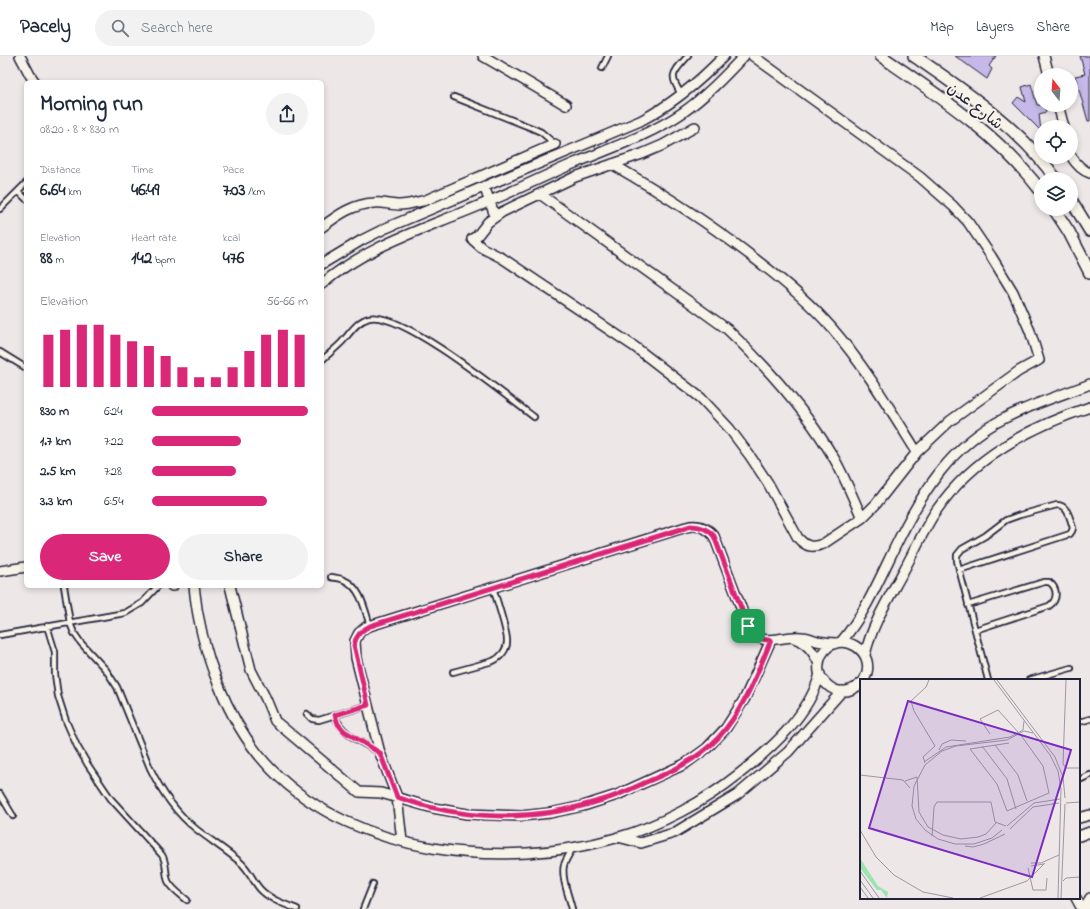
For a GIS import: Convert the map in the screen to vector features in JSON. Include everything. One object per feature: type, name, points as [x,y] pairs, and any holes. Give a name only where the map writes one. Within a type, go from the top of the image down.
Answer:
[{"type":"street","points":[[20,56],[34,80]]},
{"type":"street","points":[[482,56],[566,105]]},
{"type":"street","points":[[324,263],[362,240],[386,228],[654,114],[682,95],[705,76],[724,56]]},
{"type":"street","points":[[324,282],[344,267],[378,247],[489,202],[650,131],[680,114],[704,96],[744,56]]},
{"type":"street","points":[[695,127],[663,145],[642,154],[575,177],[495,216],[477,236],[472,239],[482,248],[502,258],[635,347],[701,398],[729,428],[750,456],[768,483],[798,538],[803,544],[816,547],[862,518],[889,490],[917,452],[950,421],[1019,371],[1039,360],[1025,318],[1013,292],[968,222],[953,206],[908,168],[753,56]]},
{"type":"street","name":"شارع عدن","points":[[881,56],[973,121],[1016,161],[1034,183]]},
{"type":"street","name":"شارع عدن","points":[[914,56],[985,106],[1005,123],[1033,151],[1050,172]]},
{"type":"street","points":[[1044,56],[1047,68]]},
{"type":"street","points":[[324,226],[346,210],[361,205],[376,202],[400,205],[426,200],[555,144]]},
{"type":"street","points":[[1078,160],[1090,168]]},
{"type":"street","points":[[612,164],[661,192],[710,225],[779,277],[810,305],[830,326],[861,365],[917,452]]},
{"type":"street","points":[[1076,164],[1081,169],[1090,173]]},
{"type":"street","points":[[484,186],[495,216]]},
{"type":"street","points":[[540,194],[726,329],[752,352],[778,380],[818,432],[835,461],[862,518]]},
{"type":"street","points":[[1078,211],[1090,231]]},
{"type":"street","points":[[1059,216],[1069,232],[1090,273]]},
{"type":"street","points":[[819,664],[827,648],[838,643],[850,632],[920,500],[938,473],[950,460],[975,437],[1004,418],[1020,410],[1090,384]]},
{"type":"street","points":[[865,655],[874,626],[886,603],[932,518],[955,487],[979,464],[1022,435],[1039,426],[1090,407]]},
{"type":"street","points":[[402,841],[397,797],[380,753],[354,645],[356,636],[370,626],[686,527],[701,527],[711,532],[717,541],[748,626],[758,638],[771,640],[801,636],[855,645],[865,655],[868,665],[864,679]]},
{"type":"street","points":[[0,571],[24,567]]},
{"type":"street","points":[[194,588],[203,634],[219,685],[238,726],[258,755],[283,781],[312,803],[327,812],[356,825],[402,841],[440,849],[489,854],[538,852],[573,847],[618,838],[676,815],[728,783],[752,764],[774,743],[805,707],[816,687],[820,674]]},
{"type":"street","points":[[230,588],[251,670],[266,699],[275,721],[359,792],[382,793],[419,805],[467,814],[502,816],[535,815],[583,806],[617,795],[685,764],[717,739],[726,728],[745,698],[771,640]]},
{"type":"street","points":[[791,637],[805,644],[817,658],[822,679],[831,688],[842,691],[854,688],[860,684]]},
{"type":"street","points":[[618,838],[640,843],[674,833],[737,795],[788,752],[842,691]]},
{"type":"street","points":[[1080,818],[1090,815]]},
{"type":"street","points":[[1080,836],[1090,832]]},
{"type":"street","points":[[1077,899],[1084,909],[1090,898]]},
{"type":"lane","points":[[602,68],[608,56]]},
{"type":"lane","points":[[682,95],[674,83],[673,76],[688,56]]},
{"type":"lane","points":[[454,97],[541,132],[555,144]]},
{"type":"lane","points":[[0,209],[24,185]]},
{"type":"lane","points":[[18,191],[24,196]]},
{"type":"lane","points":[[324,358],[342,342],[359,323],[369,318],[379,318],[406,328],[430,340],[534,417]]},
{"type":"lane","points":[[0,352],[24,367]]},
{"type":"lane","points":[[959,570],[1070,534],[1073,528],[1066,508],[1062,505],[1057,505],[1006,520],[985,536],[959,551],[957,558],[959,570],[988,679]]},
{"type":"lane","points":[[331,577],[344,580],[356,591],[362,600],[370,626]]},
{"type":"lane","points":[[968,605],[1044,582],[1049,582],[1054,587],[1056,593],[1055,599],[1049,606],[975,630]]},
{"type":"lane","points":[[64,588],[70,622],[77,638],[106,670],[117,687],[150,768],[156,781],[168,799],[194,828],[244,865],[260,889],[272,899],[297,909]]},
{"type":"lane","points":[[0,636],[70,622],[119,615],[142,603],[156,588]]},
{"type":"lane","points":[[453,672],[493,661],[499,658],[505,649],[507,642],[506,634],[493,588]]},
{"type":"lane","points":[[48,626],[55,652],[55,674],[58,696],[66,721],[78,746],[110,799],[162,855],[168,881],[187,900]]},
{"type":"lane","points":[[1032,679],[1071,668]]},
{"type":"lane","points":[[307,714],[315,720],[368,705]]},
{"type":"lane","points":[[335,715],[338,724],[344,731],[380,753]]},
{"type":"lane","points":[[1080,722],[1090,719]]},
{"type":"lane","points":[[1080,780],[1090,775]]},
{"type":"lane","points":[[0,794],[13,816]]},
{"type":"lane","points":[[572,909],[564,877],[564,869],[566,859],[573,847]]},
{"type":"lane","points":[[363,909],[373,884]]},
{"type":"building","points":[[955,56],[996,56],[989,66],[992,69],[987,79]]},
{"type":"building","points":[[1080,56],[1090,56],[1090,121],[1088,121],[1078,86],[1078,75],[1085,74]]},
{"type":"building","points":[[1031,84],[1034,94],[1034,112],[1046,112],[1039,114],[1040,120],[1034,120],[1034,124],[1013,103],[1018,97],[1026,102],[1022,87]]},
{"type":"route","points":[[686,527],[701,527],[711,532],[714,536],[748,626],[758,638],[771,640],[745,698],[735,715],[717,739],[696,757],[674,770],[617,795],[583,806],[535,815],[485,816],[450,812],[419,805],[397,797],[380,753],[344,731],[336,720],[335,715],[368,705],[354,645],[356,636],[366,627],[686,527]]}]
